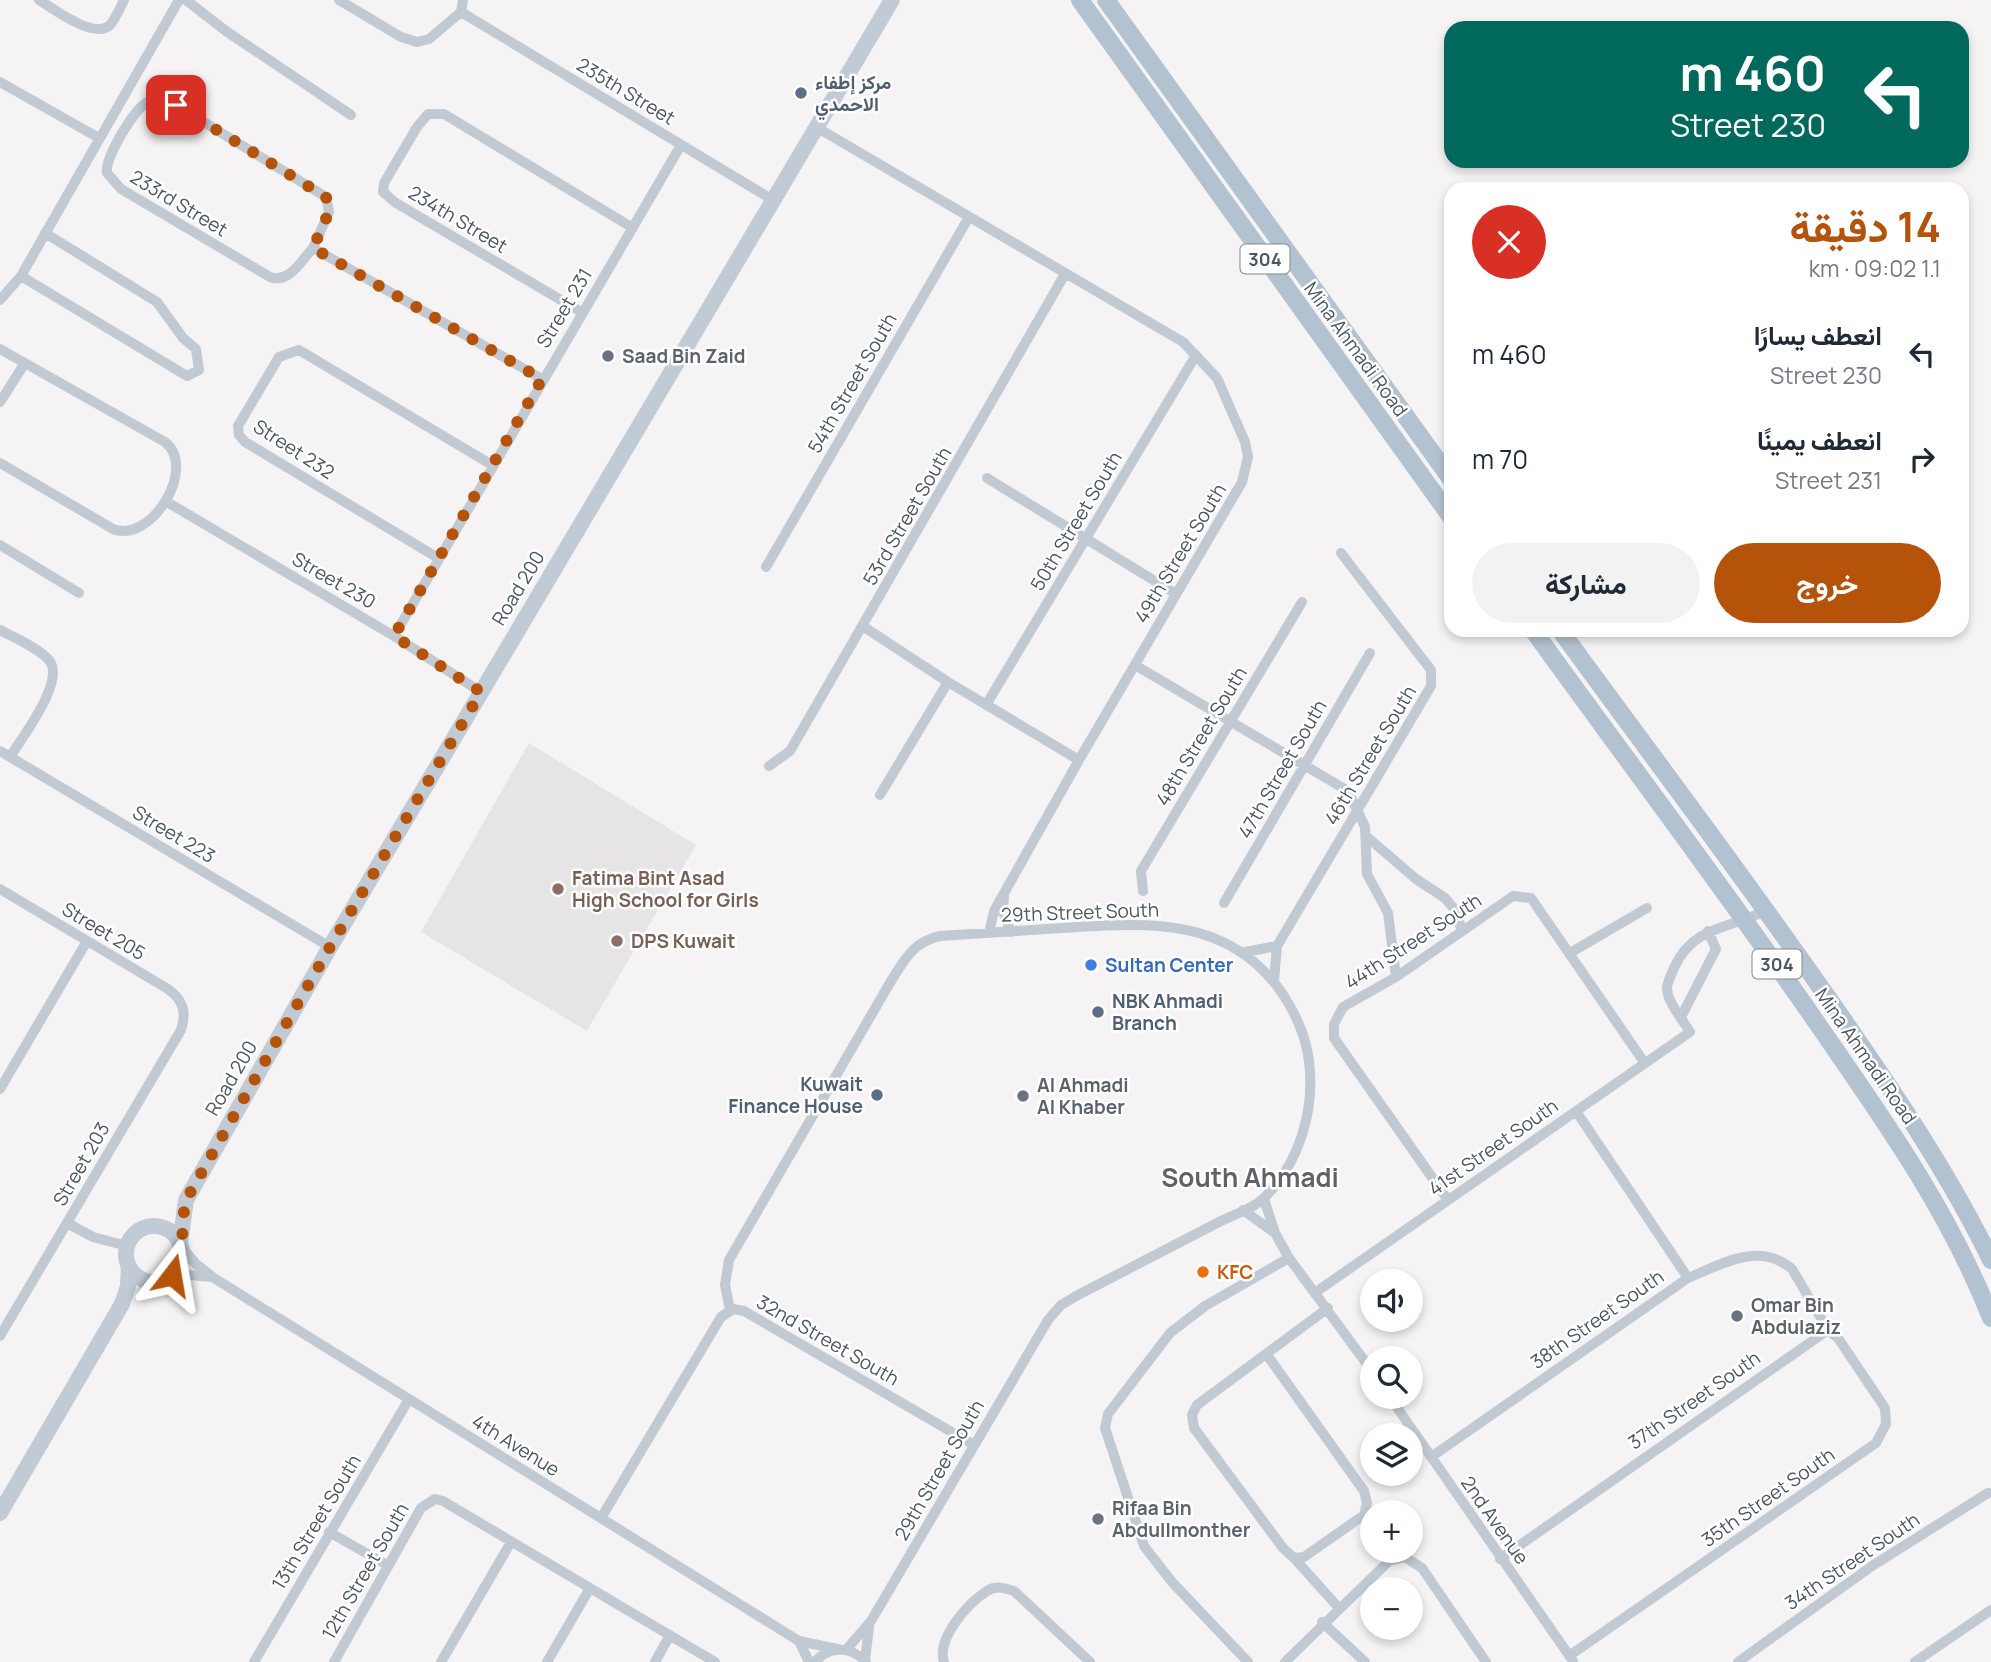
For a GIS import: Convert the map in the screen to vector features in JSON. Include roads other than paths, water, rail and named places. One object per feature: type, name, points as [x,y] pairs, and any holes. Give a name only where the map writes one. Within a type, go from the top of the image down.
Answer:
[{"type":"main road","name":"Road 200","points":[[146,1227],[168,1216],[186,1200],[330,947],[891,0]]},
{"type":"main road","name":"Mina Ahmadi Road","points":[[1080,0],[1444,507]]},
{"type":"main road","name":"Mina Ahmadi Road","points":[[1105,0],[1444,469]]},
{"type":"main road","name":"Mina Ahmadi Road","points":[[1537,637],[1746,920],[1920,1173],[1977,1281],[1991,1318]]},
{"type":"main road","name":"Mina Ahmadi Road","points":[[1565,637],[1767,910],[1904,1107],[1946,1173],[1991,1260]]},
{"type":"main road","name":"Road 200","points":[[180,1245],[186,1200]]},
{"type":"main road","points":[[0,1513],[122,1304],[128,1286],[127,1246],[134,1234],[146,1227],[168,1230],[180,1245],[180,1265],[122,1304]]},
{"type":"main road","points":[[129,1266],[143,1279],[161,1280]]},
{"type":"street","points":[[39,0],[95,29],[110,25],[124,0]]},
{"type":"street","points":[[0,300],[21,276],[179,0]]},
{"type":"street","points":[[186,0],[226,31],[351,115]]},
{"type":"street","name":"235th Street","points":[[339,0],[401,37],[417,42],[429,39],[462,6],[773,200]]},
{"type":"street","points":[[0,82],[99,138]]},
{"type":"street","name":"233rd Street","points":[[157,100],[168,102],[326,197],[329,212],[313,248],[287,276],[280,279],[270,277],[121,189],[109,178],[106,167],[141,105],[157,100]]},
{"type":"street","name":"234th Street","points":[[583,313],[396,203],[383,192],[391,172],[428,114],[444,114],[632,228]]},
{"type":"street","name":"49th Street South","points":[[816,127],[1182,342],[1217,377],[1245,442],[1248,457],[1242,482],[994,911],[989,933]]},
{"type":"street","name":"Street 231","points":[[394,636],[681,145]]},
{"type":"street","points":[[90,155],[106,167]]},
{"type":"street","name":"54th Street South","points":[[766,567],[969,217]]},
{"type":"street","points":[[21,276],[187,376],[199,370],[197,349],[183,338],[157,302],[45,233]]},
{"type":"street","points":[[313,248],[542,379]]},
{"type":"street","name":"53rd Street South","points":[[769,766],[790,751],[864,627],[1065,274]]},
{"type":"street","points":[[0,349],[171,447],[178,465],[167,502],[140,528],[117,531],[0,463]]},
{"type":"street","name":"Street 232","points":[[438,558],[244,442],[239,435],[238,426],[279,357],[299,350],[492,465]]},
{"type":"street","name":"50th Street South","points":[[986,705],[1196,355]]},
{"type":"street","points":[[0,402],[25,363]]},
{"type":"street","points":[[987,478],[1176,594]]},
{"type":"street","name":"Street 230","points":[[167,502],[394,636],[481,692]]},
{"type":"street","points":[[0,545],[79,593]]},
{"type":"street","name":"46th Street South","points":[[1274,981],[1277,946],[1431,686],[1431,670],[1341,553]]},
{"type":"street","name":"48th Street South","points":[[1143,891],[1141,871],[1303,602]]},
{"type":"street","points":[[864,627],[948,682],[1079,760]]},
{"type":"street","points":[[0,629],[47,659],[54,674],[52,688],[5,754]]},
{"type":"street","name":"47th Street South","points":[[1224,903],[1370,653]]},
{"type":"street","points":[[1135,665],[1348,791],[1367,836],[1416,879],[1446,898],[1456,911],[1462,931]]},
{"type":"street","points":[[880,795],[948,682]]},
{"type":"street","name":"Street 223","points":[[5,754],[330,947]]},
{"type":"street","points":[[1367,836],[1364,858],[1367,874],[1388,913],[1396,977]]},
{"type":"street","name":"Street 205","points":[[0,889],[168,989],[184,1007]]},
{"type":"street","points":[[1005,894],[1003,912],[1007,932]]},
{"type":"street","name":"44th Street South","points":[[1448,1200],[1334,1038],[1334,1024],[1343,1007],[1396,977],[1513,896],[1522,895],[1531,898],[1644,1062]]},
{"type":"street","points":[[1570,954],[1647,908]]},
{"type":"street","points":[[1681,1017],[1667,987],[1681,953],[1688,944],[1708,931],[1746,920],[1767,910]]},
{"type":"street","name":"29th Street South","points":[[730,1310],[725,1284],[729,1260],[909,951],[925,940],[940,936],[1118,925],[1162,926],[1206,934],[1245,952],[1274,981],[1302,1028],[1312,1080],[1306,1127],[1293,1157],[1264,1199],[1078,1295],[1062,1305],[1048,1320],[871,1621],[865,1644],[866,1661]]},
{"type":"street","points":[[1681,1017],[1716,949],[1708,931]]},
{"type":"street","points":[[0,1089],[87,941]]},
{"type":"street","points":[[1245,952],[1277,946]]},
{"type":"street","name":"Street 203","points":[[0,1336],[181,1030],[184,1007]]},
{"type":"street","name":"41st Street South","points":[[1317,1292],[1690,1032],[1681,1017]]},
{"type":"street","name":"38th Street South","points":[[1430,1457],[1688,1278],[1576,1111]]},
{"type":"street","points":[[1264,1199],[1275,1233],[1289,1258],[1317,1292],[1360,1354]]},
{"type":"street","points":[[1243,1210],[1275,1233]]},
{"type":"street","points":[[67,1223],[93,1237],[127,1246]]},
{"type":"street","name":"4th Avenue","points":[[180,1245],[196,1264],[214,1278],[799,1642],[841,1649],[866,1661]]},
{"type":"street","points":[[1688,1278],[1745,1255],[1775,1257],[1791,1269],[1828,1330]]},
{"type":"street","points":[[1248,1662],[1172,1582],[1144,1546],[1105,1428],[1108,1414],[1170,1333],[1205,1306],[1289,1258]]},
{"type":"street","name":"4th Avenue","points":[[161,1280],[191,1275],[214,1278]]},
{"type":"street","points":[[1328,1308],[1197,1405],[1192,1415],[1194,1428],[1294,1558],[1338,1607]]},
{"type":"street","name":"32nd Street South","points":[[601,1518],[721,1318],[730,1310],[744,1311],[974,1445]]},
{"type":"street","name":"37th Street South","points":[[1500,1559],[1815,1336],[1828,1330]]},
{"type":"street","name":"35th Street South","points":[[1572,1659],[1876,1443],[1886,1424],[1885,1408],[1838,1338],[1828,1330]]},
{"type":"street","points":[[1267,1355],[1364,1491],[1367,1503],[1364,1515],[1304,1558],[1294,1558]]},
{"type":"street","name":"13th Street South","points":[[254,1662],[409,1399]]},
{"type":"street","name":"2nd Avenue","points":[[1398,1409],[1572,1659]]},
{"type":"street","name":"34th Street South","points":[[1738,1662],[1872,1566],[1988,1493]]},
{"type":"street","name":"12th Street South","points":[[334,1662],[421,1508],[431,1500],[443,1501],[511,1542]]},
{"type":"street","points":[[329,1532],[387,1565]]},
{"type":"street","points":[[441,1662],[511,1542],[715,1662]]},
{"type":"street","points":[[1285,1662],[1322,1622],[1389,1561],[1405,1558],[1422,1568],[1486,1662]]},
{"type":"street","points":[[944,1662],[942,1646],[948,1630],[988,1591],[1000,1587],[1014,1591],[1090,1662]]},
{"type":"street","points":[[547,1662],[590,1588]]},
{"type":"street","points":[[1915,1662],[1991,1610]]},
{"type":"street","name":"29th Street South","points":[[815,1662],[826,1653],[841,1649],[871,1621]]},
{"type":"street","points":[[1322,1622],[1365,1662]]},
{"type":"street","points":[[654,1662],[670,1635]]},
{"type":"street","points":[[799,1642],[809,1662]]},
{"type":"place","name":"مركز إطفاء الاحمدي","points":[[801,93]]},
{"type":"place","name":"Saad Bin Zaid","points":[[608,356]]},
{"type":"place","name":"Fatima Bint Asad High School for Girls","points":[[558,889]]},
{"type":"place","name":"DPS Kuwait","points":[[617,941]]},
{"type":"place","name":"Sultan Center","points":[[1091,965]]},
{"type":"place","name":"NBK Ahmadi Branch","points":[[1098,1012]]},
{"type":"place","name":"Kuwait Finance House","points":[[877,1095]]},
{"type":"place","name":"Al Ahmadi Al Khaber","points":[[1023,1096]]},
{"type":"place","name":"KFC","points":[[1203,1272]]},
{"type":"place","name":"Omar Bin Abdulaziz","points":[[1737,1316]]},
{"type":"place","name":"Rifaa Bin Abdullmonther","points":[[1098,1519]]},
{"type":"district","name":"South Ahmadi","points":[[1250,1177]]}]
